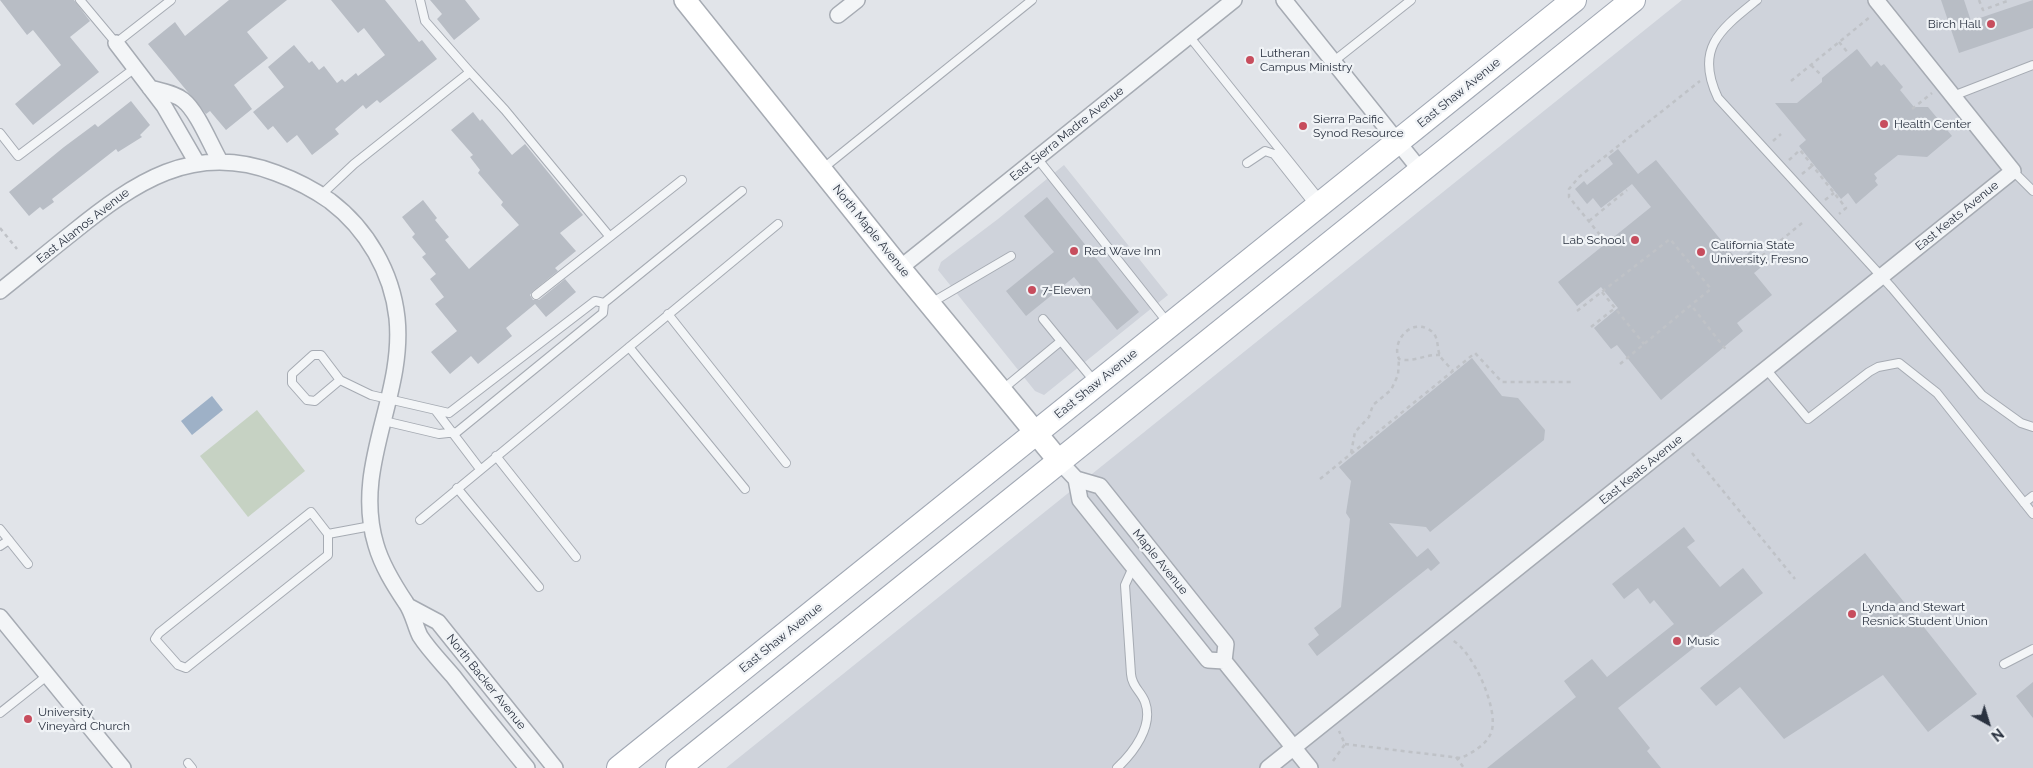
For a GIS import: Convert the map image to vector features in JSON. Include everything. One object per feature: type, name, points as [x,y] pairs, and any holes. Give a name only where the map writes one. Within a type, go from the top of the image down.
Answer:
[{"type":"main road","name":"East Shaw Avenue","points":[[619,768],[1574,0]]},
{"type":"main road","points":[[678,768],[1633,0]]},
{"type":"street","name":"North Maple Avenue","points":[[685,0],[900,268],[1059,461]]},
{"type":"street","points":[[838,15],[857,0]]},
{"type":"street","name":"East Sierra Madre Avenue","points":[[900,268],[1234,0]]},
{"type":"street","points":[[1284,0],[1420,171]]},
{"type":"street","points":[[1876,0],[2013,171]]},
{"type":"street","points":[[116,43],[173,119],[197,163]]},
{"type":"street","points":[[150,88],[185,101],[195,115],[220,161]]},
{"type":"street","name":"North Backer Avenue","points":[[171,170],[197,163],[220,161],[264,168],[294,179],[321,194],[351,219],[369,242],[382,265],[392,292],[397,319],[397,356],[390,399],[373,458],[369,483],[371,526],[381,560],[408,606],[421,636],[527,768]]},
{"type":"street","name":"East Alamos Avenue","points":[[0,291],[124,192],[150,178],[171,170]]},
{"type":"street","name":"East Keats Avenue","points":[[1268,768],[2013,171]]},
{"type":"street","name":"Maple Avenue","points":[[1059,461],[1076,479],[1100,486],[1226,644],[1224,661],[1208,660],[1080,500],[1076,479]]},
{"type":"street","name":"North Backer Avenue","points":[[408,606],[438,622],[555,768]]},
{"type":"street","points":[[0,617],[123,768]]},
{"type":"street","points":[[1224,661],[1310,768]]},
{"type":"lane","points":[[80,0],[116,43],[171,0]]},
{"type":"lane","points":[[420,0],[425,21],[505,110],[610,237]]},
{"type":"lane","points":[[822,170],[1032,0]]},
{"type":"lane","points":[[1334,62],[1411,0]]},
{"type":"lane","points":[[1757,0],[1723,28],[1715,39],[1710,52],[1709,74],[1714,90],[1723,104],[1882,277],[1982,394],[2021,423],[2033,427]]},
{"type":"lane","points":[[1189,36],[1320,205]]},
{"type":"lane","points":[[1953,96],[2033,65]]},
{"type":"lane","points":[[0,133],[18,156],[135,68]]},
{"type":"lane","points":[[321,194],[354,164],[470,72]]},
{"type":"lane","points":[[1247,163],[1265,151],[1274,154],[1320,205]]},
{"type":"lane","points":[[1036,158],[1170,325]]},
{"type":"lane","points":[[2013,171],[2033,192]]},
{"type":"lane","points":[[536,295],[682,180]]},
{"type":"lane","points":[[384,421],[439,434],[457,432],[603,313],[604,303],[742,192]]},
{"type":"lane","points":[[420,520],[778,224]]},
{"type":"lane","points":[[930,304],[948,291],[1011,256]]},
{"type":"lane","points":[[340,380],[315,401],[307,400],[292,383],[292,374],[313,355],[321,355],[340,380],[371,395],[449,413],[595,300],[604,303]]},
{"type":"lane","points":[[668,314],[786,463]]},
{"type":"lane","points":[[1043,318],[1096,384]]},
{"type":"lane","points":[[1001,390],[1061,341]]},
{"type":"lane","points":[[629,347],[745,489]]},
{"type":"lane","points":[[1766,369],[1808,419],[1869,372],[1888,364],[1899,363],[1937,393],[2033,514]]},
{"type":"lane","points":[[436,411],[480,469]]},
{"type":"lane","points":[[496,456],[576,557]]},
{"type":"lane","points":[[458,488],[539,587]]},
{"type":"lane","points":[[2024,503],[2033,496]]},
{"type":"lane","points":[[311,512],[328,534],[328,555],[186,668],[178,665],[155,639],[159,633],[311,512]]},
{"type":"lane","points":[[328,534],[371,526]]},
{"type":"lane","points":[[0,529],[28,564]]},
{"type":"lane","points":[[0,546],[9,540]]},
{"type":"lane","points":[[1117,768],[1140,739],[1146,720],[1146,705],[1132,682],[1125,585],[1133,567]]},
{"type":"lane","points":[[2004,664],[2033,649]]},
{"type":"lane","points":[[0,714],[48,675]]},
{"type":"path","points":[[1979,0],[1983,10],[2010,0]]},
{"type":"path","points":[[1791,81],[1871,16]]},
{"type":"path","points":[[1839,42],[1849,54]]},
{"type":"path","points":[[1811,65],[1822,76]]},
{"type":"path","points":[[1605,241],[1569,197],[1569,189],[1579,178],[1709,74]]},
{"type":"path","points":[[1912,109],[1933,92]]},
{"type":"path","points":[[1770,143],[1782,134]]},
{"type":"path","points":[[1787,162],[1800,150],[1846,208],[1838,215]]},
{"type":"path","points":[[1800,175],[1812,166]]},
{"type":"path","points":[[1589,222],[1627,190]]},
{"type":"path","points":[[1824,201],[1834,193]]},
{"type":"path","points":[[1762,256],[1802,223]]},
{"type":"path","points":[[0,228],[17,249]]},
{"type":"path","points":[[1577,311],[1670,239],[1711,289],[1620,364]]},
{"type":"path","points":[[1602,292],[1644,344]]},
{"type":"path","points":[[1691,305],[1727,351]]},
{"type":"path","points":[[1590,327],[1615,308]]},
{"type":"path","points":[[1351,454],[1355,432],[1370,417],[1373,405],[1391,390],[1398,375],[1399,359],[1396,354],[1402,334],[1416,326],[1428,329],[1437,337],[1440,355],[1453,371]]},
{"type":"path","points":[[1320,478],[1475,353],[1502,382],[1572,382]]},
{"type":"path","points":[[1399,359],[1406,361],[1428,355],[1440,355]]},
{"type":"path","points":[[1692,453],[1795,579]]},
{"type":"path","points":[[1346,744],[1456,757],[1469,754],[1486,740],[1491,733],[1492,712],[1473,663],[1455,641],[1448,639]]},
{"type":"path","points":[[1337,728],[1346,744]]},
{"type":"path","points":[[1333,761],[1346,744]]},
{"type":"path","points":[[1456,757],[1464,768]]},
{"type":"shaded area","name":"California State University, Fresno","points":[[1682,0],[2033,0],[2033,768],[726,768]]},
{"type":"shaded area","points":[[1064,165],[1168,295],[1044,395],[1035,391],[938,270],[941,262],[998,219]]},
{"type":"green space","points":[[257,410],[305,471],[248,517],[200,456]]},
{"type":"water","points":[[212,396],[223,410],[192,435],[181,421]]},
{"type":"building","points":[[0,0],[74,0],[90,21],[70,37],[99,72],[33,125],[15,104],[61,65],[33,30],[27,35]]},
{"type":"building","points":[[229,0],[287,0],[247,32],[268,58],[234,85],[252,109],[226,130],[210,111],[206,114],[148,44],[175,22],[185,36]]},
{"type":"building","points":[[331,0],[385,0],[419,42],[422,40],[437,59],[380,103],[377,100],[366,109],[363,105],[335,129],[339,134],[312,155],[297,135],[287,143],[273,126],[268,130],[253,112],[284,87],[268,67],[294,45],[309,63],[312,61],[319,70],[324,66],[337,83],[342,79],[345,82],[356,73],[358,76],[385,55],[364,28],[358,33]]},
{"type":"building","points":[[430,0],[465,0],[480,19],[454,40],[437,19],[442,14]]},
{"type":"building","name":"Birch Hall","points":[[1941,0],[1964,0],[1971,21],[2033,0],[2033,28],[1959,53]]},
{"type":"building","name":"Health Center","points":[[1857,49],[1871,67],[1877,61],[1881,66],[1884,64],[1903,87],[1900,90],[1914,107],[1928,107],[1952,136],[1927,157],[1898,155],[1874,174],[1878,185],[1856,204],[1848,193],[1841,199],[1799,146],[1806,140],[1775,103],[1797,103],[1822,82],[1822,78]]},
{"type":"building","points":[[131,101],[150,125],[140,135],[142,137],[118,152],[116,149],[52,199],[54,202],[43,210],[40,207],[29,216],[9,192],[64,147],[95,124],[98,127]]},
{"type":"building","points":[[473,112],[480,121],[482,119],[512,155],[525,144],[583,215],[560,233],[576,251],[555,268],[558,271],[530,295],[533,300],[539,300],[565,279],[576,292],[546,317],[535,304],[506,328],[512,336],[478,364],[471,356],[450,374],[431,352],[457,331],[435,304],[444,297],[430,279],[436,274],[422,257],[426,254],[412,237],[415,234],[402,217],[423,200],[437,218],[435,220],[449,237],[445,240],[469,269],[519,225],[501,205],[503,202],[478,173],[480,170],[470,157],[473,155],[451,130]]},
{"type":"building","points":[[1618,149],[1638,174],[1656,160],[1738,261],[1753,249],[1765,264],[1754,273],[1772,295],[1737,323],[1743,331],[1661,400],[1617,345],[1611,349],[1594,328],[1618,308],[1601,287],[1577,306],[1558,282],[1651,207],[1632,184],[1601,208],[1593,198],[1587,204],[1575,189],[1584,181],[1587,185],[1613,164],[1608,157]]},
{"type":"building","points":[[1047,197],[1139,312],[1117,330],[1074,277],[1026,316],[1006,291],[1054,252],[1024,216]]},
{"type":"building","points":[[1472,358],[1502,396],[1518,398],[1545,430],[1544,440],[1430,532],[1426,527],[1389,523],[1417,557],[1428,548],[1440,563],[1431,571],[1428,568],[1317,656],[1308,644],[1319,635],[1314,628],[1341,607],[1350,519],[1346,513],[1351,481],[1339,467]]},
{"type":"building","name":"Music","points":[[1684,527],[1695,541],[1687,547],[1720,587],[1743,568],[1763,593],[1618,708],[1650,748],[1647,751],[1661,768],[1487,768],[1576,697],[1564,681],[1592,659],[1607,677],[1674,624],[1654,600],[1650,604],[1638,588],[1624,599],[1612,584]]},
{"type":"building","name":"Lynda and Stewart Resnick Student Union","points":[[1865,553],[1977,694],[1928,732],[1883,675],[1784,739],[1740,687],[1716,706],[1700,688]]},
{"type":"building","points":[[2033,682],[2033,718],[2016,696]]},
{"type":"place","name":"Birch Hall","points":[[1991,24]]},
{"type":"place","name":"Lutheran Campus Ministry","points":[[1250,60]]},
{"type":"place","name":"Health Center","points":[[1884,124]]},
{"type":"place","name":"Sierra Pacific Synod Resource","points":[[1303,126]]},
{"type":"place","name":"Lab School","points":[[1635,240]]},
{"type":"place","name":"Red Wave Inn","points":[[1074,251]]},
{"type":"place","name":"California State University, Fresno","points":[[1701,252]]},
{"type":"place","name":"7-Eleven","points":[[1032,290]]},
{"type":"place","name":"Lynda and Stewart Resnick Student Union","points":[[1852,614]]},
{"type":"place","name":"Music","points":[[1677,641]]},
{"type":"place","name":"University Vineyard Church","points":[[28,719]]}]
